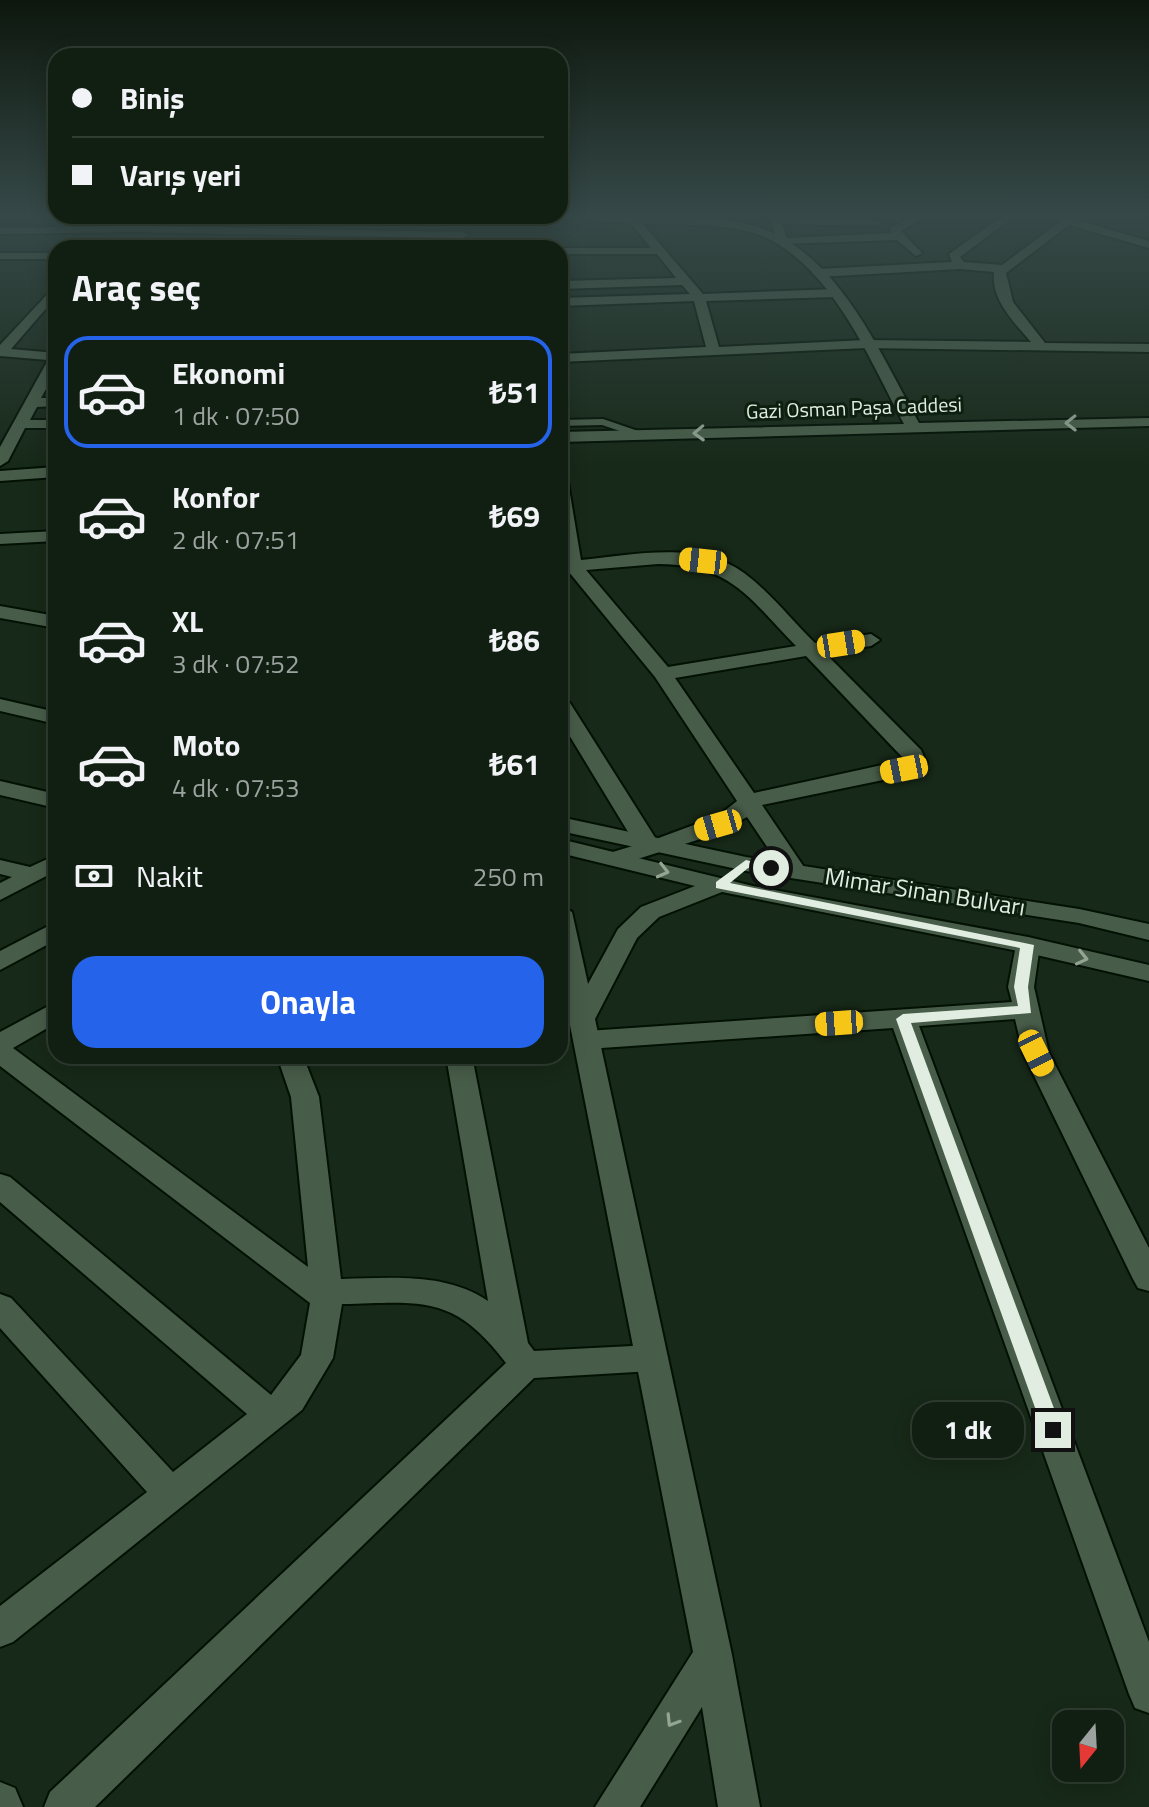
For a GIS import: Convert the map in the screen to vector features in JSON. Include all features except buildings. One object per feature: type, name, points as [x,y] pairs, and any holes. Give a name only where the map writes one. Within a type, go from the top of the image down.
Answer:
[{"type":"street","points":[[0,352],[47,299]]},
{"type":"street","points":[[568,302],[634,299]]},
{"type":"street","points":[[700,299],[714,352]]},
{"type":"street","points":[[840,299],[913,426]]},
{"type":"street","points":[[1005,299],[1040,345]]},
{"type":"street","points":[[568,358],[866,344],[1149,348]]},
{"type":"street","points":[[0,352],[48,357]]},
{"type":"street","points":[[0,462],[48,373]]},
{"type":"street","points":[[32,403],[48,402]]},
{"type":"street","name":"Gazi Osman Paşa Caddesi","points":[[568,437],[1149,422]]},
{"type":"street","points":[[21,424],[48,424]]},
{"type":"street","name":"Gazi Osman Paşa Caddesi","points":[[568,451],[1149,437]]},
{"type":"street","points":[[0,462],[48,460]]},
{"type":"street","points":[[0,476],[48,473]]},
{"type":"street","points":[[568,534],[573,566],[663,674],[796,873]]},
{"type":"street","points":[[0,539],[48,539]]},
{"type":"street","points":[[573,566],[673,558],[724,567],[738,577],[914,754],[916,763],[904,769],[749,801],[743,812],[718,825],[648,845],[614,859]]},
{"type":"street","points":[[0,612],[48,621]]},
{"type":"street","points":[[663,674],[871,640]]},
{"type":"street","points":[[0,690],[48,701]]},
{"type":"street","points":[[0,705],[48,716]]},
{"type":"street","points":[[568,716],[648,845]]},
{"type":"street","points":[[0,788],[48,799]]},
{"type":"street","name":"Mimar Sinan Bulvarı","points":[[568,826],[746,864],[1079,916],[1149,932]]},
{"type":"street","name":"Mimar Sinan Bulvarı","points":[[568,848],[720,885],[1028,945],[1149,973]]},
{"type":"street","points":[[576,1020],[627,934],[650,912],[720,885],[746,864]]},
{"type":"street","points":[[0,867],[33,875]]},
{"type":"street","points":[[0,893],[48,867]]},
{"type":"street","points":[[0,962],[48,935]]},
{"type":"street","points":[[1028,945],[1021,987],[1036,1053],[1149,1279]]},
{"type":"street","points":[[568,966],[576,1020],[652,1358],[713,1655],[739,1807]]},
{"type":"street","points":[[576,1020],[903,1019],[1026,1010]]},
{"type":"street","points":[[0,1044],[48,1016]]},
{"type":"street","points":[[903,1019],[1149,1694]]},
{"type":"street","points":[[0,1052],[327,1295],[428,1292],[463,1302],[485,1316],[519,1357]]},
{"type":"street","points":[[0,1629],[290,1400],[317,1358],[327,1295],[305,1097],[293,1064]]},
{"type":"street","points":[[461,1064],[519,1357]]},
{"type":"street","points":[[0,1185],[271,1415]]},
{"type":"street","points":[[0,1307],[171,1494]]},
{"type":"street","points":[[65,1807],[519,1357],[652,1358]]},
{"type":"street","points":[[616,1807],[713,1655]]},
{"type":"lane","points":[[568,423],[603,422],[641,435]]},
{"type":"route","points":[[771,868],[746,864],[720,885],[1028,945],[1021,987],[1026,1010],[903,1019],[1053,1430]]}]
